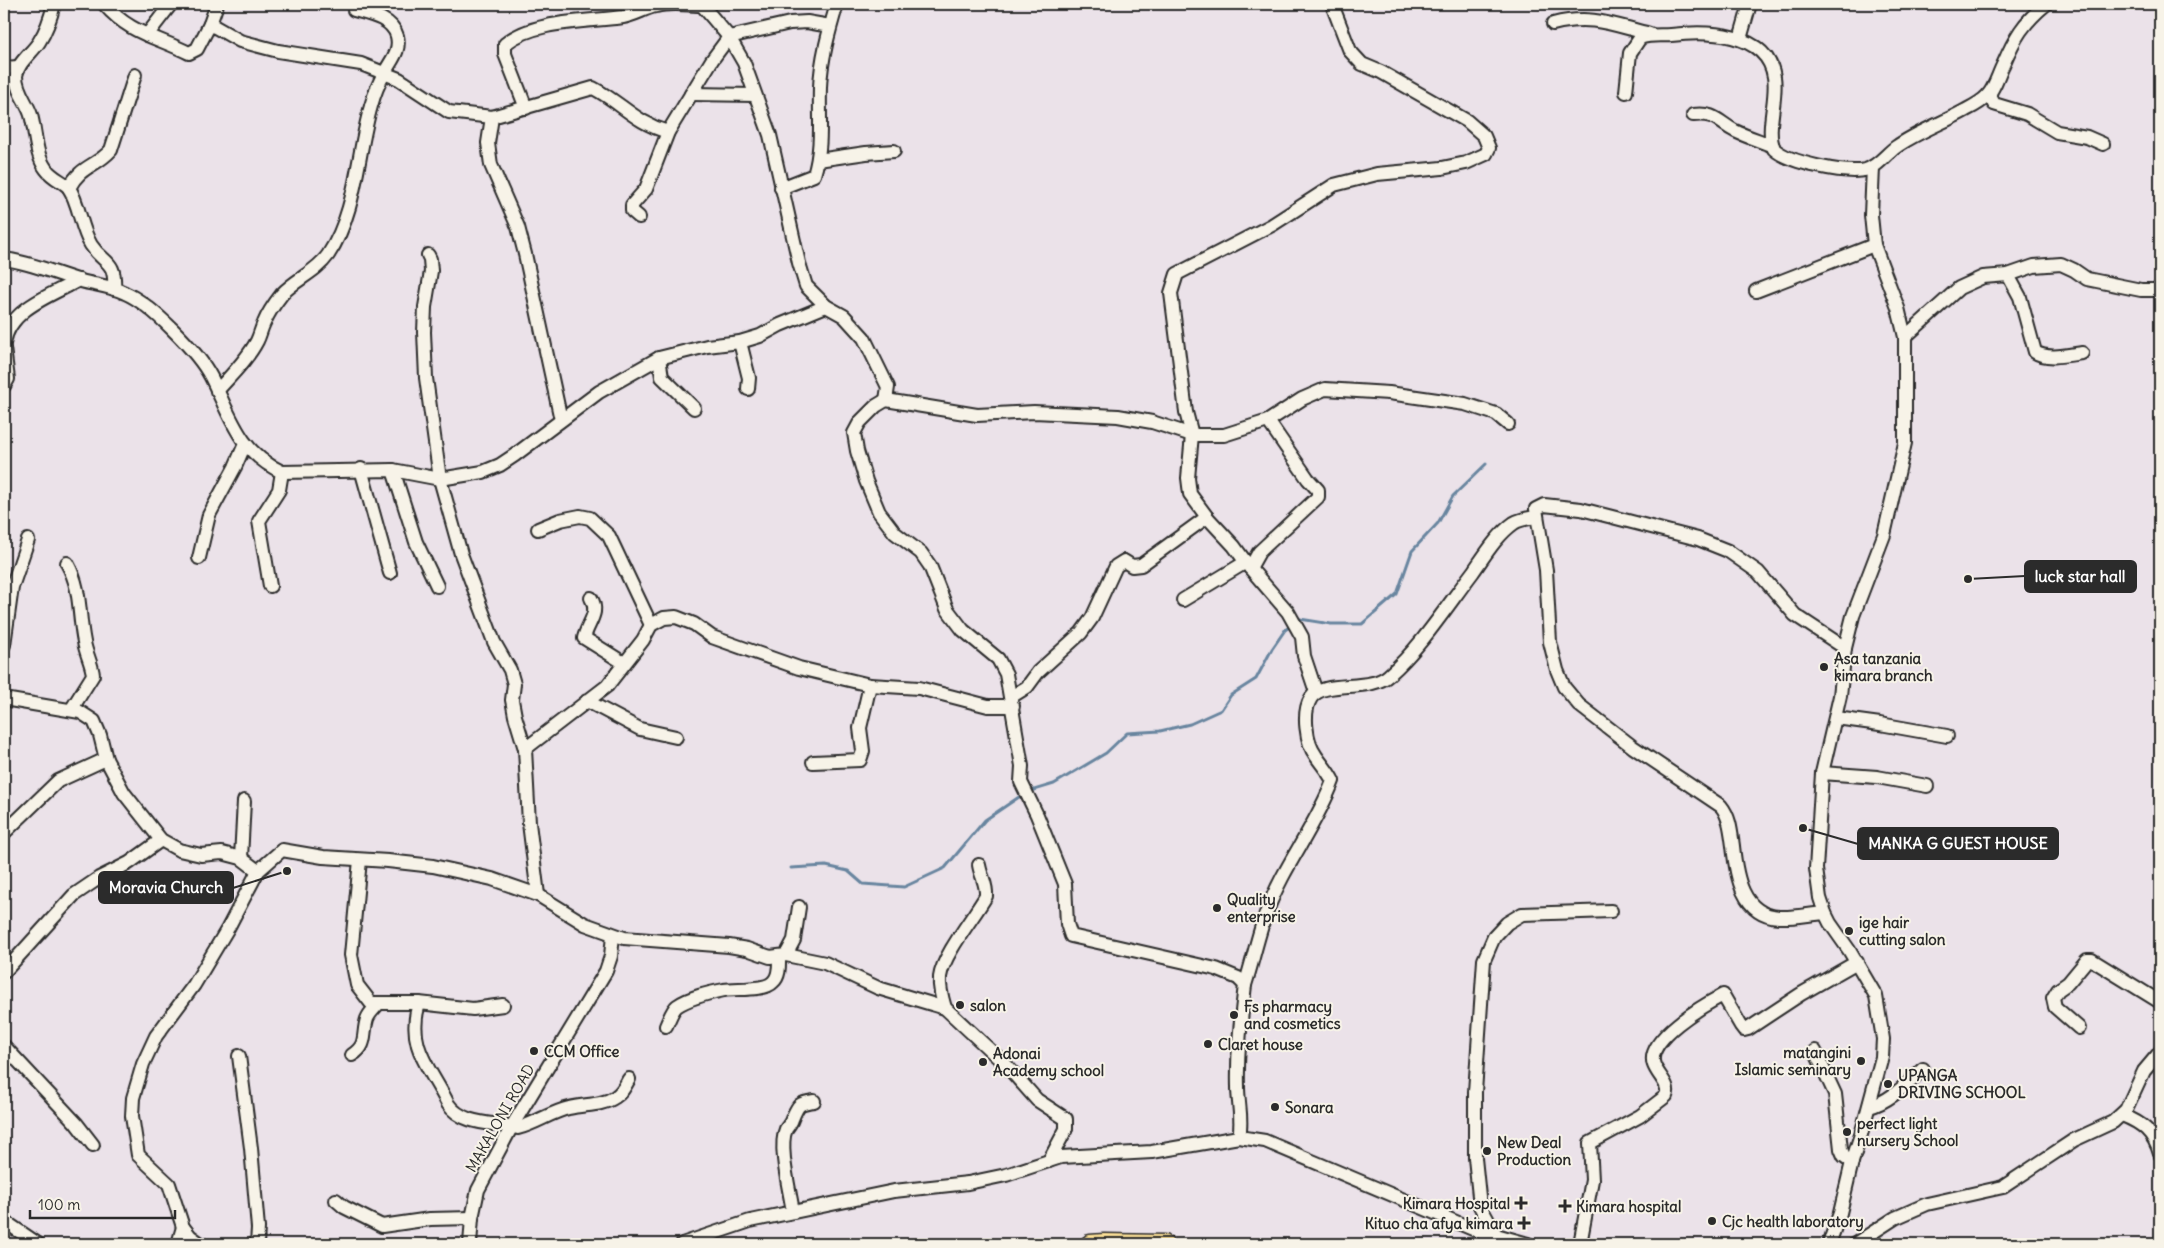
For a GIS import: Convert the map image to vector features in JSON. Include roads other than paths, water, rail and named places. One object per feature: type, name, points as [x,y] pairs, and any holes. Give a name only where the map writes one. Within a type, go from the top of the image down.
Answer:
[{"type":"highway","points":[[1090,1244],[1164,1244]]},
{"type":"street","points":[[54,4],[52,15],[39,42],[18,67],[16,77],[18,88],[31,114],[37,145],[45,168],[53,178],[69,188],[92,246],[112,267],[115,276],[114,289]]},
{"type":"street","points":[[104,4],[125,25],[193,52],[197,50],[210,24],[217,4]]},
{"type":"street","points":[[147,35],[171,4]]},
{"type":"street","points":[[781,188],[814,175],[821,140],[822,72],[830,26],[837,4]]},
{"type":"street","points":[[1740,39],[1750,4]]},
{"type":"street","points":[[1626,92],[1628,65],[1632,48],[1640,38],[1706,33],[1740,39],[1764,55],[1773,69],[1776,88],[1771,136],[1773,146],[1777,152],[1804,162],[1847,170],[1865,170],[1873,167],[1896,147],[1983,100],[1989,94],[2023,25],[2046,4]]},
{"type":"street","points":[[526,108],[505,54],[505,44],[513,38],[534,29],[592,19],[625,17],[658,5],[702,5],[729,37],[744,62],[770,135],[781,188],[806,286],[826,306],[844,316],[864,338],[888,387],[886,400]]},
{"type":"street","points":[[1316,692],[1304,656],[1302,637],[1288,612],[1228,539],[1207,517],[1190,494],[1188,478],[1192,435],[1186,412],[1171,293],[1177,274],[1272,225],[1334,185],[1377,174],[1442,168],[1466,163],[1486,154],[1489,148],[1484,136],[1467,121],[1381,72],[1362,64],[1350,51],[1334,7]]},
{"type":"street","points":[[217,391],[242,364],[258,340],[264,321],[283,294],[313,270],[328,255],[342,226],[355,183],[371,106],[384,74],[398,50],[397,36],[392,26],[375,15],[354,10]]},
{"type":"street","points":[[1553,24],[1570,19],[1594,19],[1655,36]]},
{"type":"street","points":[[639,217],[632,211],[632,205],[646,190],[668,132],[712,60],[729,37],[790,23],[807,22],[830,26]]},
{"type":"street","points":[[210,24],[240,41],[278,51],[361,64],[399,78],[449,112],[492,117],[593,88],[608,96],[635,118],[651,127],[668,132]]},
{"type":"street","points":[[4,68],[18,67]]},
{"type":"street","points":[[69,188],[75,175],[102,159],[111,150],[135,76]]},
{"type":"street","points":[[691,94],[755,96]]},
{"type":"street","points":[[1989,94],[1994,104],[2027,114],[2057,132],[2087,137],[2103,144]]},
{"type":"street","points":[[1692,114],[1708,114],[1719,119],[1736,132],[1773,146]]},
{"type":"street","points":[[492,117],[488,143],[491,165],[518,227],[561,420]]},
{"type":"street","points":[[818,160],[894,151]]},
{"type":"street","points":[[1829,1244],[1840,1213],[1852,1162],[1882,1057],[1882,1026],[1876,996],[1825,912],[1820,898],[1816,869],[1822,773],[1836,718],[1845,648],[1852,616],[1884,535],[1905,451],[1905,337],[1898,308],[1874,245],[1871,215],[1873,167]]},
{"type":"street","points":[[1756,291],[1874,245]]},
{"type":"street","points":[[428,255],[431,271],[425,307],[426,378],[440,479],[462,554],[490,631],[499,652],[510,670],[514,684],[512,700],[525,749],[529,824],[538,895]]},
{"type":"street","points":[[4,260],[28,262],[79,280],[114,289],[125,293],[146,306],[192,351],[211,376],[245,444],[266,464],[282,472],[361,469],[393,470],[440,479],[482,472],[500,465],[598,392],[659,358],[707,346],[740,342],[760,336],[780,325],[826,306]]},
{"type":"street","points":[[1905,337],[1959,288],[1983,277],[2008,276],[2028,268],[2058,264],[2070,267],[2087,279],[2141,290],[2160,290]]},
{"type":"street","points":[[2008,276],[2020,297],[2035,352],[2049,356],[2082,354]]},
{"type":"street","points":[[4,344],[5,333],[14,319],[30,306],[79,280]]},
{"type":"street","points":[[740,342],[749,378],[748,389]]},
{"type":"street","points":[[4,348],[8,379],[4,386]]},
{"type":"street","points":[[659,358],[662,377],[694,408]]},
{"type":"street","points":[[1245,985],[1238,978],[1216,970],[1071,936],[1067,924],[1065,884],[1037,815],[1021,782],[1022,766],[1006,674],[998,658],[963,630],[947,609],[930,566],[921,553],[895,532],[879,512],[857,451],[854,433],[860,422],[876,406],[886,400],[977,415],[1034,412],[1118,416],[1152,422],[1192,435],[1224,435],[1268,421],[1302,399],[1325,388],[1389,393],[1465,404],[1496,414],[1508,424]]},
{"type":"street","points":[[1183,600],[1248,565],[1259,552],[1318,497],[1318,490],[1308,479],[1268,421]]},
{"type":"street","points":[[199,558],[209,515],[245,444]]},
{"type":"street","points":[[361,469],[390,573]]},
{"type":"street","points":[[393,470],[416,542],[437,586]]},
{"type":"street","points":[[270,586],[259,521],[279,490],[282,472]]},
{"type":"street","points":[[1825,912],[1776,917],[1765,914],[1751,904],[1745,898],[1738,879],[1730,825],[1722,806],[1639,752],[1585,710],[1564,688],[1550,642],[1546,570],[1536,509],[1541,506],[1573,507],[1717,546],[1750,565],[1795,615],[1845,648]]},
{"type":"street","points":[[538,529],[560,520],[580,516],[590,518],[609,536],[651,625]]},
{"type":"street","points":[[1239,1138],[1242,1126],[1238,1089],[1238,1042],[1245,985],[1266,911],[1334,781],[1315,755],[1308,739],[1307,715],[1310,699],[1316,692],[1374,684],[1388,677],[1423,638],[1496,540],[1516,522],[1536,516]]},
{"type":"street","points":[[525,749],[607,686],[651,625],[664,618],[676,617],[694,624],[712,637],[799,668],[870,685],[919,688],[988,706],[1012,701],[1038,672],[1082,633],[1092,618],[1116,566],[1124,562],[1132,566],[1141,565],[1207,517]]},
{"type":"street","points":[[4,641],[12,587],[28,540]]},
{"type":"street","points":[[67,563],[74,578],[80,600],[83,640],[93,675],[71,710]]},
{"type":"street","points":[[591,598],[595,605],[595,612],[584,638],[624,664]]},
{"type":"street","points":[[814,762],[860,760],[862,751],[860,728],[870,685]]},
{"type":"street","points":[[4,696],[80,712],[94,721],[100,735],[106,759],[124,793],[161,840],[179,850],[201,855],[222,853],[241,858],[258,871]]},
{"type":"street","points":[[587,701],[640,729],[676,737]]},
{"type":"street","points":[[1836,718],[1947,736]]},
{"type":"street","points":[[4,833],[58,781],[106,759]]},
{"type":"street","points":[[1822,773],[1877,777],[1927,786]]},
{"type":"street","points":[[241,858],[244,801]]},
{"type":"street","points":[[4,972],[74,895],[99,878],[129,864],[161,840]]},
{"type":"street","points":[[201,1244],[190,1236],[183,1227],[169,1184],[138,1155],[132,1116],[133,1098],[143,1064],[156,1036],[194,985],[228,928],[258,871],[282,850],[323,857],[432,866],[492,880],[538,895],[585,924],[613,935],[624,938],[729,946],[770,958],[786,956],[825,963],[878,988],[944,1008],[1006,1065],[1037,1100],[1066,1119],[1066,1129],[1048,1161]]},
{"type":"street","points":[[360,860],[351,955],[357,985],[371,1002],[419,1002],[473,1009],[502,1005]]},
{"type":"street","points":[[944,1008],[940,992],[940,976],[946,961],[986,896],[987,887],[980,876],[979,865]]},
{"type":"street","points":[[666,1026],[676,1007],[698,996],[725,990],[764,987],[772,984],[776,980],[779,967],[794,940],[799,907]]},
{"type":"street","points":[[1506,1243],[1491,1229],[1480,1206],[1476,1178],[1475,1092],[1484,960],[1494,936],[1507,923],[1522,914],[1611,911]]},
{"type":"street","name":"MAKALONI ROAD","points":[[470,1244],[472,1218],[478,1190],[512,1126],[606,971],[611,956],[613,935]]},
{"type":"street","points":[[2079,1028],[2056,1007],[2053,998],[2058,990],[2068,983],[2087,960],[2092,960],[2160,1002]]},
{"type":"street","points":[[1580,1244],[1592,1180],[1590,1143],[1640,1116],[1666,1096],[1667,1087],[1655,1067],[1653,1059],[1656,1048],[1675,1027],[1689,1015],[1723,995],[1741,1026],[1744,1030],[1747,1029],[1801,994],[1857,962]]},
{"type":"street","points":[[352,1055],[359,1050],[364,1039],[368,1017],[379,1002]]},
{"type":"street","points":[[419,1002],[415,1016],[417,1047],[452,1110],[472,1120],[518,1128],[526,1126],[568,1108],[603,1102],[614,1098],[621,1093],[629,1079]]},
{"type":"street","points":[[4,1046],[76,1123],[93,1146]]},
{"type":"street","points":[[1815,1051],[1835,1094],[1841,1149],[1844,1156],[1852,1162]]},
{"type":"street","points":[[1855,1244],[1911,1210],[1928,1204],[2003,1187],[2074,1140],[2113,1122],[2122,1115],[2130,1104],[2144,1071],[2160,1052]]},
{"type":"street","points":[[239,1056],[251,1148],[258,1228],[256,1244]]},
{"type":"street","points":[[1869,1107],[1879,1104],[1899,1090],[1923,1069]]},
{"type":"street","points":[[793,1212],[783,1152],[784,1139],[786,1129],[792,1121],[796,1110],[802,1103],[814,1101]]},
{"type":"street","points":[[2122,1115],[2148,1129],[2156,1140],[2160,1154]]},
{"type":"street","points":[[682,1244],[750,1221],[894,1190],[968,1183],[1048,1161],[1076,1156],[1095,1157],[1152,1152],[1239,1138],[1265,1141],[1506,1243],[1528,1244]]},
{"type":"street","points":[[336,1200],[344,1207],[382,1226],[430,1219],[472,1218]]},
{"type":"street","points":[[4,1221],[38,1244]]},
{"type":"street","points":[[178,1244],[183,1227]]},
{"type":"waterway","points":[[1297,622],[1300,619],[1331,624],[1362,624],[1397,594],[1412,551],[1438,523],[1453,496],[1486,464]]},
{"type":"waterway","points":[[1031,791],[1054,784],[1106,753],[1127,733],[1160,731],[1190,724],[1221,710],[1231,695],[1256,679],[1272,649],[1285,630],[1292,625]]},
{"type":"waterway","points":[[791,868],[826,866],[848,871],[863,884],[904,887],[945,868],[985,820],[1019,797]]},
{"type":"place","name":"luck star hall","points":[[1968,579]]},
{"type":"place","name":"Asa tanzania kimara branch","points":[[1824,667]]},
{"type":"place","name":"MANKA G GUEST HOUSE","points":[[1803,828]]},
{"type":"place","name":"Moravia Church","points":[[287,871]]},
{"type":"place","name":"Quality enterprise","points":[[1217,908]]},
{"type":"place","name":"ige hair cutting salon","points":[[1849,931]]},
{"type":"place","name":"salon","points":[[960,1005]]},
{"type":"place","name":"Fs pharmacy and cosmetics","points":[[1234,1015]]},
{"type":"place","name":"Claret house","points":[[1208,1044]]},
{"type":"place","name":"CCM Office","points":[[534,1051]]},
{"type":"place","name":"matangini Islamic seminary","points":[[1861,1061]]},
{"type":"place","name":"Adonai Academy school","points":[[983,1062]]},
{"type":"place","name":"UPANGA DRIVING SCHOOL","points":[[1888,1084]]},
{"type":"place","name":"Sonara","points":[[1275,1107]]},
{"type":"place","name":"perfect light nursery School","points":[[1847,1132]]},
{"type":"place","name":"New Deal Production","points":[[1487,1151]]},
{"type":"place","name":"Kimara Hospital","points":[[1521,1203]]},
{"type":"place","name":"Kimara hospital","points":[[1565,1206]]},
{"type":"place","name":"Cjc health laboratory","points":[[1712,1221]]},
{"type":"place","name":"Kituo cha afya kimara","points":[[1524,1223]]}]
